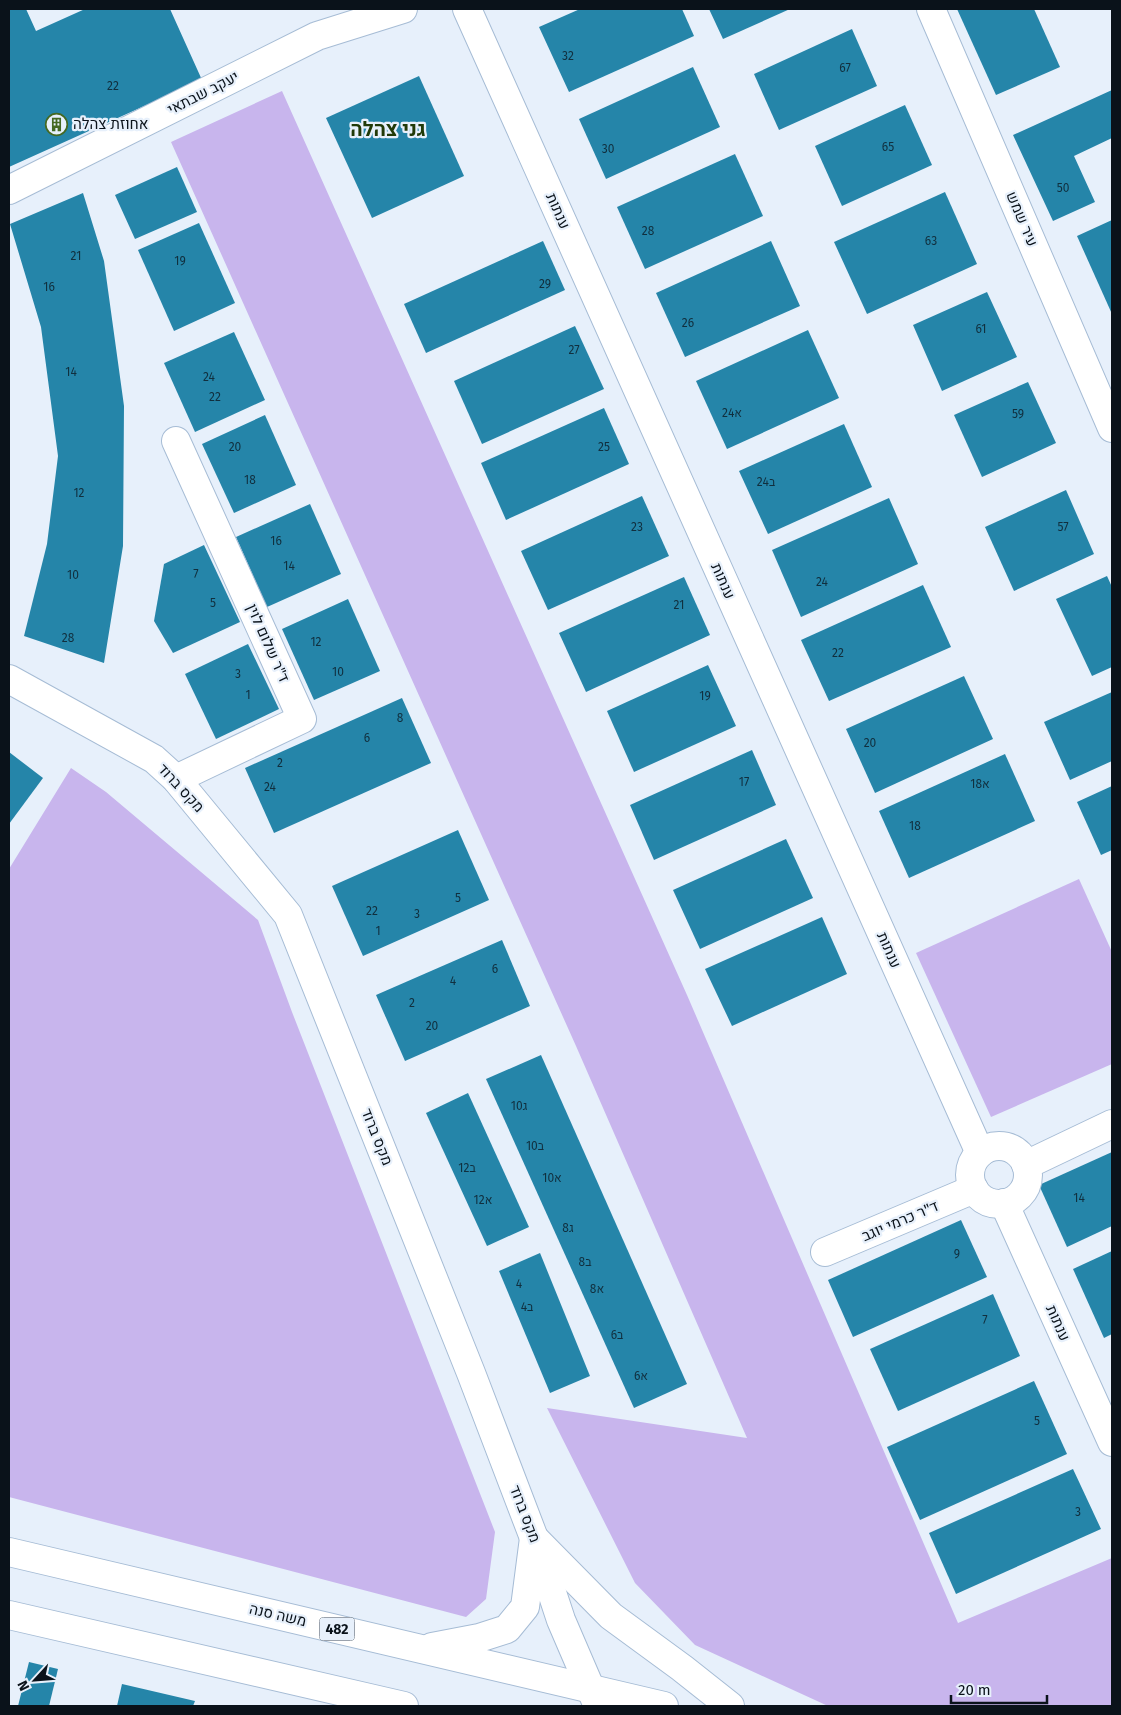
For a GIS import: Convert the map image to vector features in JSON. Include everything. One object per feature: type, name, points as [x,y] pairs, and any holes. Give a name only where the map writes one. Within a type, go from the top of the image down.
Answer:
[{"type":"street","name":"יעקב שבתאי","points":[[9,190],[317,36],[403,9]]},
{"type":"street","name":"ענתות","points":[[467,9],[980,1153]]},
{"type":"street","name":"עיר שמש","points":[[931,9],[1112,428]]},
{"type":"street","name":"ד\"ר שלום לוין","points":[[176,441],[302,719],[176,779]]},
{"type":"street","name":"מקס ברוד","points":[[9,679],[154,759],[176,779],[288,915],[468,1364],[534,1538],[561,1620],[594,1697]]},
{"type":"street","points":[[1026,1165],[1112,1124]]},
{"type":"street","points":[[1003,1146],[1012,1149],[1019,1154],[1026,1165],[1028,1177],[1025,1186],[1019,1196],[1011,1201],[1004,1203],[988,1202],[974,1189],[970,1171],[973,1162],[987,1148],[1003,1146]]},
{"type":"street","name":"ד\"ר כרמי יוגב","points":[[825,1252],[974,1189]]},
{"type":"street","name":"ענתות","points":[[1004,1203],[1112,1442]]},
{"type":"street","points":[[422,1649],[479,1638],[507,1630],[525,1607],[534,1538]]},
{"type":"street","points":[[534,1538],[611,1616],[730,1706]]},
{"type":"street","name":"משה סנה","points":[[9,1552],[422,1649],[594,1697],[664,1706]]},
{"type":"street","points":[[9,1615],[404,1706]]},
{"type":"shaded area","points":[[282,91],[687,995],[958,1623],[1112,1558],[1112,1706],[828,1706],[695,1645],[635,1583],[547,1408],[747,1438],[576,1046],[171,142]]},
{"type":"shaded area","points":[[71,768],[106,792],[258,920],[292,1012],[495,1532],[486,1599],[466,1617],[9,1497],[9,869]]},
{"type":"shaded area","points":[[1079,879],[1112,952],[1112,1064],[991,1117],[916,953]]},
{"type":"building","name":"אחוזת צהלה","points":[[9,9],[26,9],[36,31],[85,9],[170,9],[202,80],[9,167]]},
{"type":"building","points":[[580,9],[682,9],[694,36],[569,92],[539,27]]},
{"type":"building","points":[[709,9],[790,9],[723,39]]},
{"type":"building","points":[[957,9],[1034,9],[1060,67],[996,95]]},
{"type":"building","points":[[852,29],[877,86],[779,130],[754,74]]},
{"type":"building","points":[[693,67],[720,127],[606,179],[579,119]]},
{"type":"building","points":[[419,76],[464,176],[372,218],[326,118]]},
{"type":"building","points":[[1112,90],[1112,138],[1074,156],[1095,202],[1053,221],[1013,135]]},
{"type":"building","points":[[905,105],[932,165],[842,206],[815,146]]},
{"type":"building","points":[[735,154],[763,216],[645,269],[617,207]]},
{"type":"building","points":[[177,167],[197,212],[135,239],[115,195]]},
{"type":"building","points":[[945,192],[977,264],[867,314],[834,242]]},
{"type":"building","points":[[83,193],[104,261],[124,406],[123,546],[104,663],[24,636],[47,544],[58,456],[41,327],[10,224]]},
{"type":"building","points":[[1112,220],[1112,314],[1077,236]]},
{"type":"building","points":[[199,223],[235,303],[174,331],[138,250]]},
{"type":"building","points":[[543,241],[565,290],[426,353],[404,304]]},
{"type":"building","points":[[771,241],[800,306],[685,357],[656,293]]},
{"type":"building","points":[[987,292],[1017,357],[942,391],[913,325]]},
{"type":"building","points":[[575,326],[604,389],[482,444],[454,381]]},
{"type":"building","points":[[808,330],[839,398],[727,449],[696,381]]},
{"type":"building","points":[[234,332],[265,400],[195,432],[164,363]]},
{"type":"building","points":[[1028,382],[1056,443],[982,477],[954,415]]},
{"type":"building","points":[[604,408],[629,464],[506,520],[481,463]]},
{"type":"building","points":[[265,415],[296,485],[234,513],[202,444]]},
{"type":"building","points":[[844,424],[872,487],[768,534],[739,471]]},
{"type":"building","points":[[1066,490],[1094,554],[1014,591],[985,527]]},
{"type":"building","points":[[642,496],[669,556],[548,610],[521,551]]},
{"type":"building","points":[[889,498],[918,564],[801,617],[772,550]]},
{"type":"building","points":[[310,504],[341,574],[267,607],[236,537]]},
{"type":"building","points":[[204,545],[240,622],[173,653],[154,621],[164,564]]},
{"type":"building","points":[[1107,576],[1112,587],[1112,667],[1092,676],[1056,599]]},
{"type":"building","points":[[684,577],[710,635],[586,692],[559,633]]},
{"type":"building","points":[[923,585],[951,647],[829,701],[801,640]]},
{"type":"building","points":[[348,599],[380,671],[314,700],[282,629]]},
{"type":"building","points":[[248,644],[279,709],[216,739],[185,674]]},
{"type":"building","points":[[708,665],[736,726],[634,772],[607,711]]},
{"type":"building","points":[[964,676],[993,739],[875,793],[846,729]]},
{"type":"building","points":[[1112,692],[1112,761],[1070,780],[1044,722]]},
{"type":"building","points":[[402,698],[431,763],[274,833],[245,768]]},
{"type":"building","points":[[752,750],[776,805],[654,860],[630,805]]},
{"type":"building","points":[[9,752],[43,778],[9,824]]},
{"type":"building","points":[[1005,754],[1035,821],[909,878],[879,811]]},
{"type":"building","points":[[1112,786],[1112,850],[1101,855],[1077,802]]},
{"type":"building","points":[[458,830],[489,900],[363,956],[332,886]]},
{"type":"building","points":[[786,839],[813,898],[700,949],[673,890]]},
{"type":"building","points":[[822,917],[847,974],[732,1026],[705,969]]},
{"type":"building","points":[[502,940],[530,1006],[405,1061],[376,995]]},
{"type":"building","points":[[541,1055],[687,1384],[634,1408],[486,1079]]},
{"type":"building","points":[[468,1093],[529,1227],[487,1246],[426,1113]]},
{"type":"building","points":[[1112,1152],[1112,1226],[1067,1247],[1039,1185]]},
{"type":"building","points":[[961,1220],[987,1277],[853,1337],[828,1280]]},
{"type":"building","points":[[1112,1251],[1112,1334],[1104,1338],[1073,1269]]},
{"type":"building","points":[[540,1253],[590,1376],[550,1393],[499,1271]]},
{"type":"building","points":[[993,1294],[1020,1356],[898,1411],[870,1349]]},
{"type":"building","points":[[1034,1381],[1067,1454],[920,1520],[887,1447]]},
{"type":"building","points":[[1073,1469],[1101,1529],[956,1594],[929,1533]]},
{"type":"building","points":[[29,1662],[58,1669],[49,1706],[18,1706]]},
{"type":"building","points":[[122,1684],[195,1701],[193,1706],[117,1706]]},
{"type":"place","name":"אחוזת צהלה","points":[[57,124]]},
{"type":"district","name":"גני צהלה","points":[[388,129]]}]
